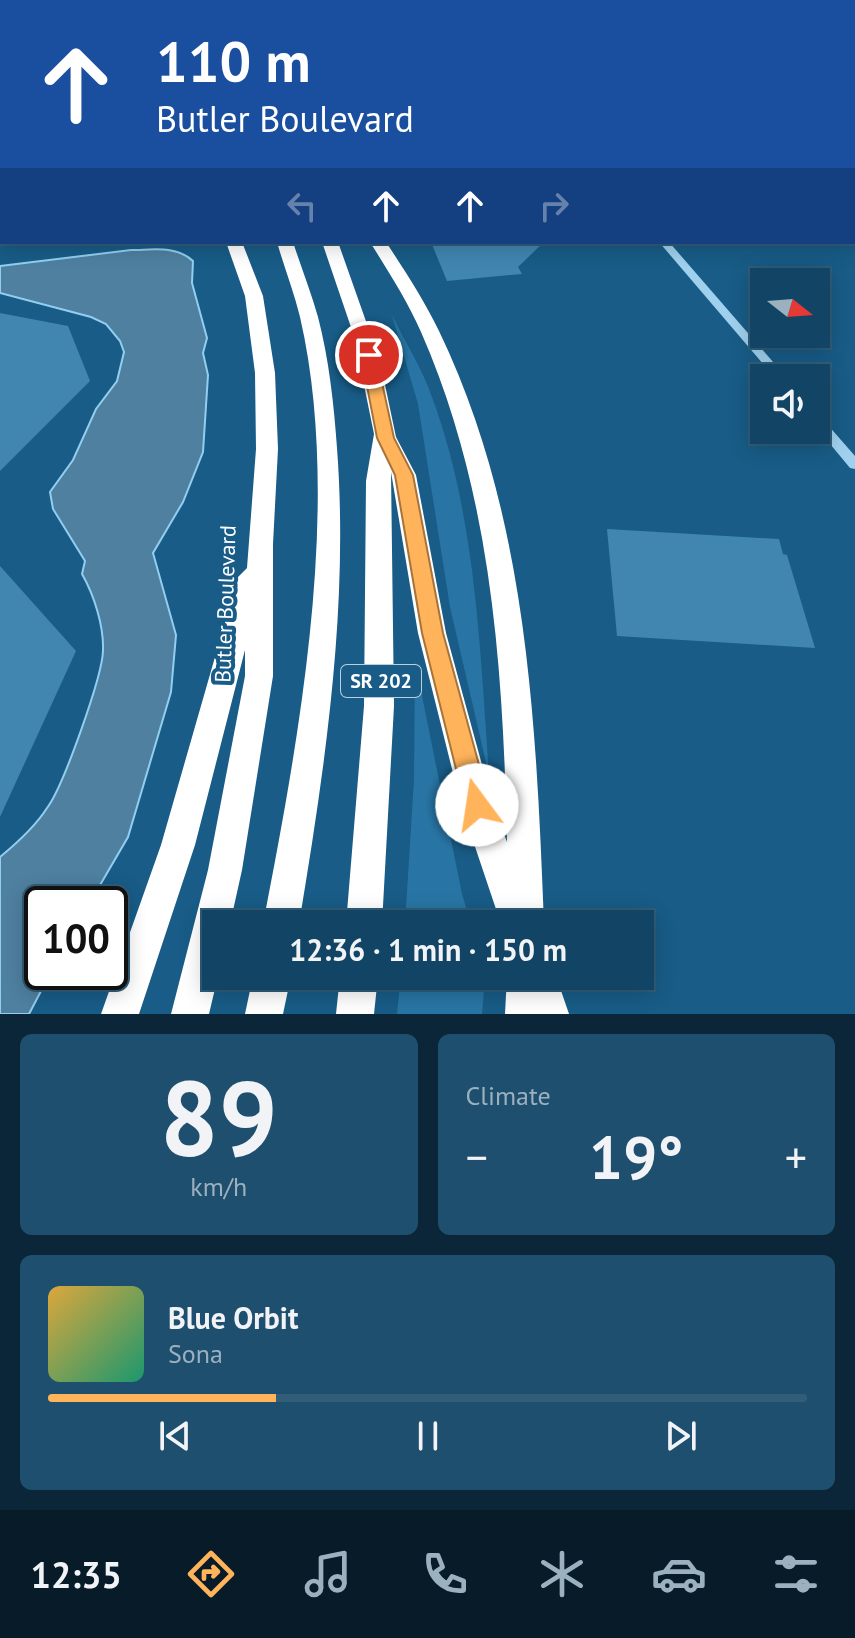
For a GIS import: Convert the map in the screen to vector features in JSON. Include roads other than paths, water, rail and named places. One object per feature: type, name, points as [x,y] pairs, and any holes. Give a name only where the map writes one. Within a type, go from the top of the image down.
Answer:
[{"type":"highway","name":"Butler Boulevard","points":[[190,1014],[225,870],[259,676],[260,544],[267,449],[265,373],[254,296],[235,244]]},
{"type":"highway","points":[[283,910],[303,797],[318,682],[327,561],[327,464],[321,387],[297,271],[286,244]]},
{"type":"highway","name":"SR 202","points":[[331,244],[369,355],[386,438],[378,478],[383,628],[376,797],[365,910]]},
{"type":"highway","points":[[379,244],[429,330],[452,383],[476,454],[503,577],[520,727],[526,910]]},
{"type":"highway","points":[[386,438],[404,475],[432,633],[477,805],[514,910]]},
{"type":"highway","points":[[120,1014],[178,845],[260,544]]},
{"type":"highway","points":[[264,1014],[269,990]]},
{"type":"highway","points":[[355,1014],[358,990]]},
{"type":"highway","points":[[524,1014],[525,990]]},
{"type":"highway","points":[[542,990],[550,1014]]},
{"type":"street","points":[[666,244],[769,364]]},
{"type":"street","points":[[830,436],[855,465]]}]
